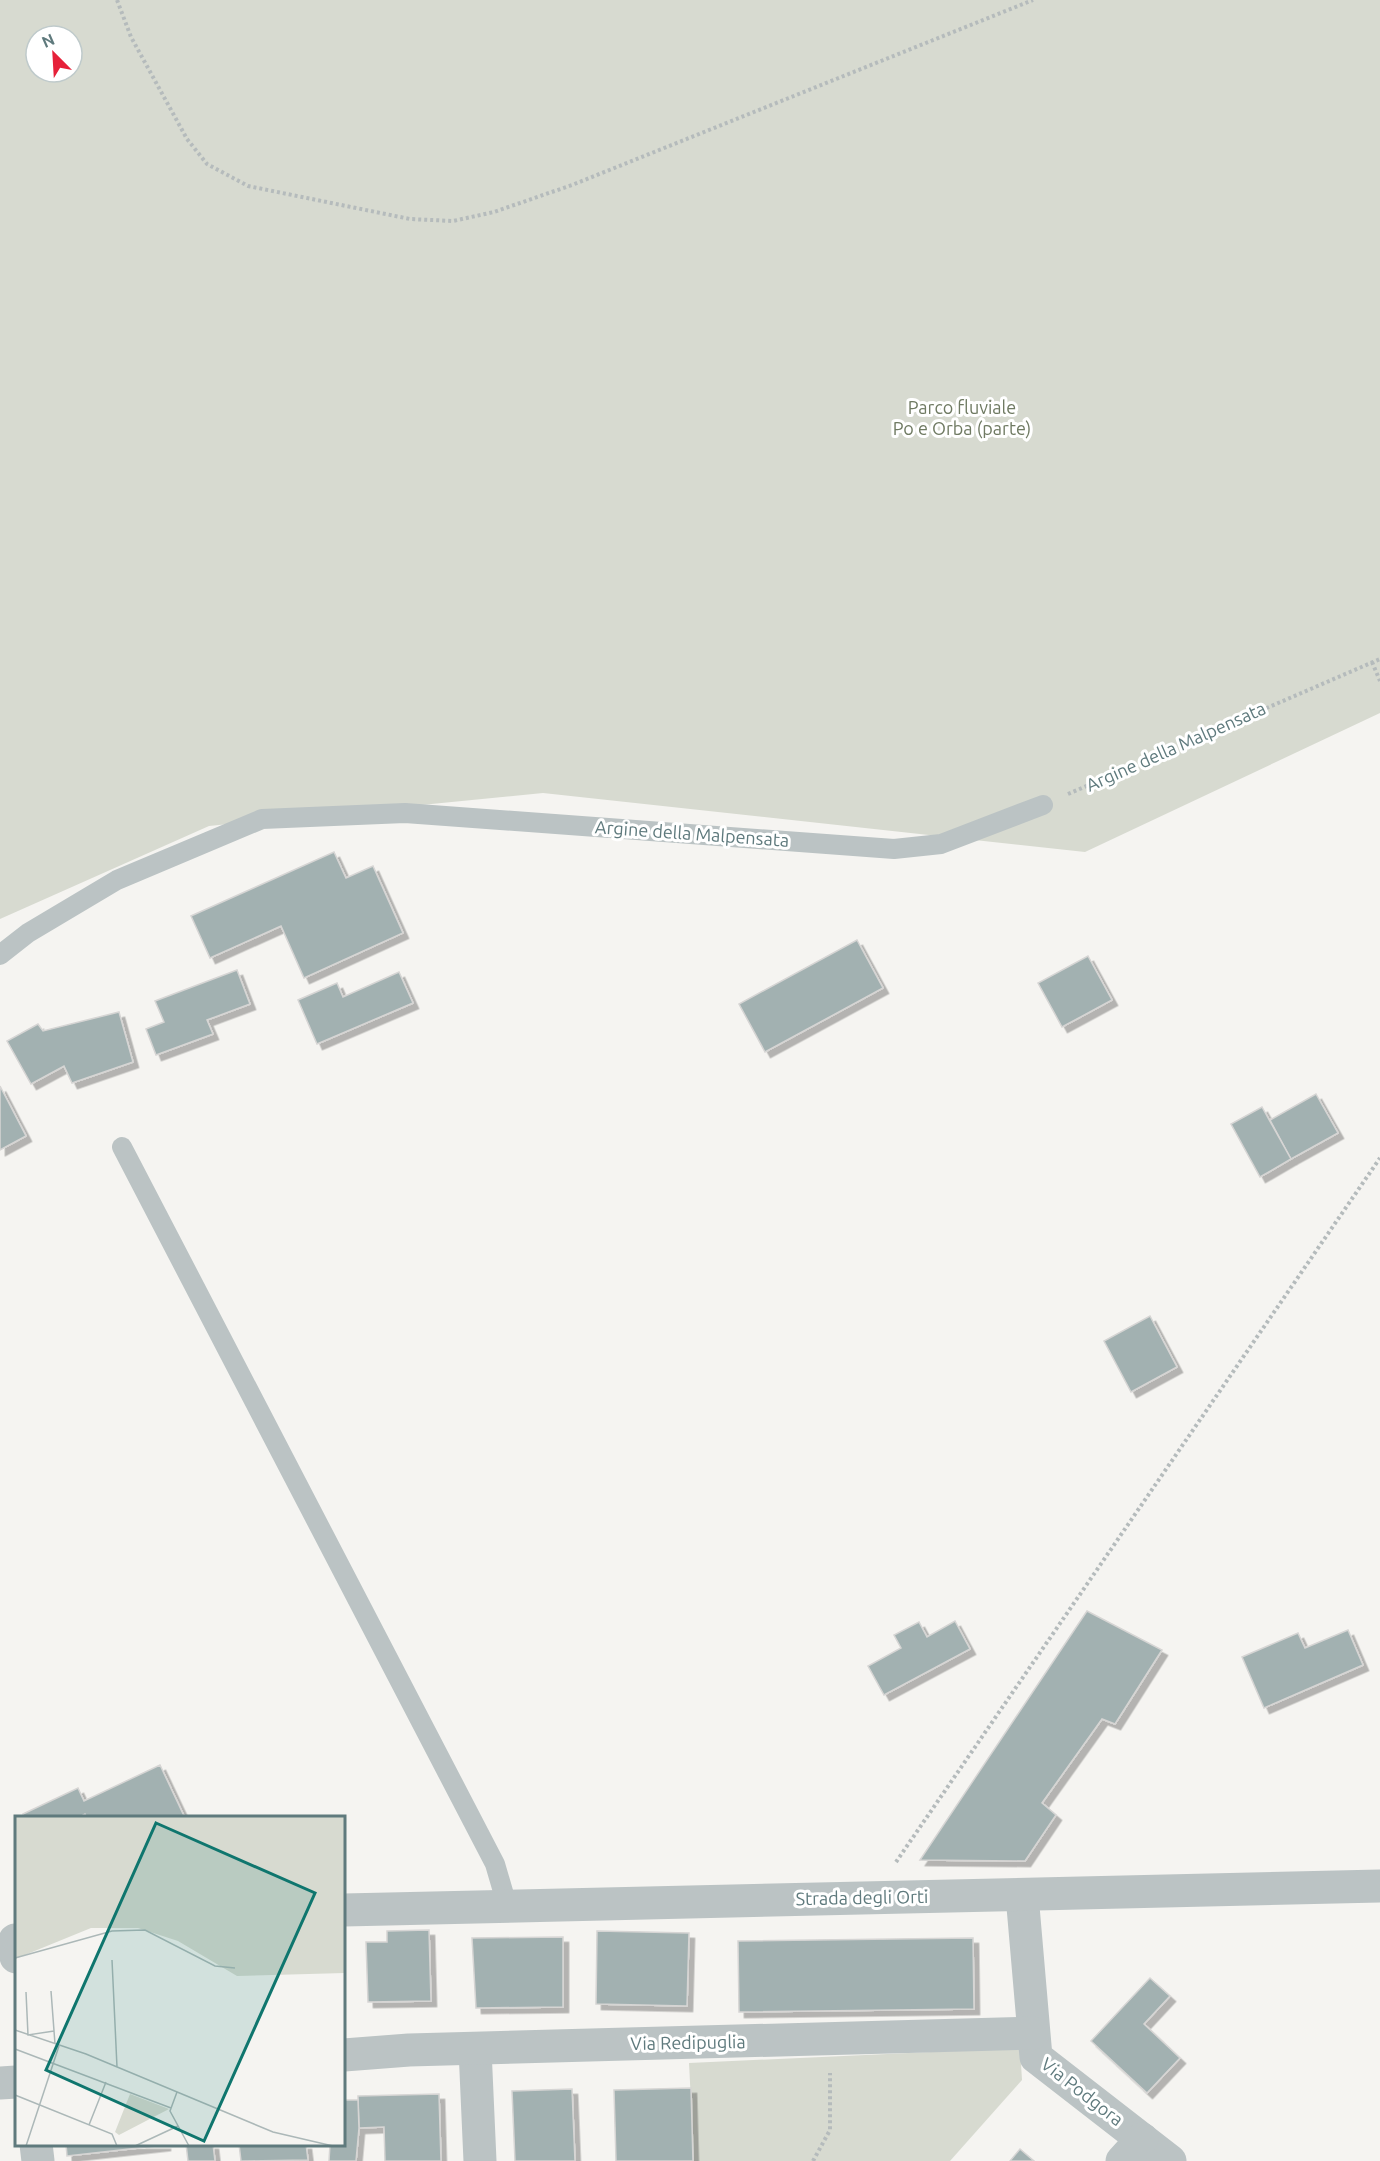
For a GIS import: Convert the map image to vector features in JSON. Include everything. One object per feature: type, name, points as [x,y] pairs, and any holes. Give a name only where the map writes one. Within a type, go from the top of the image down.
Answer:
[{"type":"street","name":"Strada degli Orti","points":[[345,1910],[1380,1886]]},
{"type":"street","name":"Via Podgora","points":[[1022,1895],[1036,2057],[1132,2150],[1170,2161]]},
{"type":"street","name":"Via Redipuglia","points":[[345,2055],[409,2050],[1033,2033]]},
{"type":"street","points":[[475,2049],[480,2161]]},
{"type":"street","points":[[0,2083],[15,2082]]},
{"type":"street","points":[[36,2146],[38,2161]]},
{"type":"lane","name":"Argine della Malpensata","points":[[0,955],[28,933],[117,880],[262,819],[405,813],[894,849],[941,844],[1043,805]]},
{"type":"lane","points":[[122,1147],[495,1864],[507,1905]]},
{"type":"path","points":[[117,0],[131,37],[187,139],[207,164],[248,186],[410,219],[453,221],[494,212],[572,185],[1033,0]]},
{"type":"path","name":"Argine della Malpensata","points":[[1043,805],[1380,658]]},
{"type":"path","points":[[1372,662],[1380,681]]},
{"type":"path","points":[[872,1897],[1380,1158]]},
{"type":"path","points":[[813,2161],[830,2130],[830,2040]]},
{"type":"green space","name":"Parco fluviale Po e Orba (parte)","points":[[0,0],[1380,0],[1380,713],[1085,852],[543,793],[209,826],[0,919]]},
{"type":"green space","points":[[1020,2048],[1022,2080],[950,2161],[694,2161],[689,2063]]},
{"type":"building","points":[[334,852],[346,878],[373,866],[403,933],[304,978],[281,926],[210,958],[191,916]]},
{"type":"building","points":[[857,940],[883,988],[765,1052],[739,1004]]},
{"type":"building","points":[[1088,956],[1112,1000],[1062,1027],[1038,983]]},
{"type":"building","points":[[237,970],[250,1004],[207,1020],[213,1034],[156,1055],[146,1029],[164,1022],[155,1001]]},
{"type":"building","points":[[399,972],[413,1003],[317,1044],[298,1000],[337,983],[343,997]]},
{"type":"building","points":[[119,1012],[133,1062],[72,1083],[64,1066],[31,1084],[7,1041],[38,1024],[43,1031]]},
{"type":"building","points":[[0,1086],[26,1136],[0,1150]]},
{"type":"building","points":[[1316,1094],[1338,1133],[1291,1159],[1270,1120]]},
{"type":"building","points":[[1262,1107],[1291,1159],[1260,1177],[1231,1124]]},
{"type":"building","points":[[1150,1316],[1177,1367],[1131,1392],[1104,1341]]},
{"type":"building","points":[[1087,1611],[1162,1650],[1115,1724],[1102,1719],[1042,1803],[1056,1815],[1025,1861],[920,1860]]},
{"type":"building","points":[[955,1621],[970,1649],[884,1695],[868,1666],[901,1648],[894,1635],[919,1622],[927,1637]]},
{"type":"building","points":[[1348,1630],[1363,1665],[1264,1708],[1242,1657],[1298,1633],[1305,1648]]},
{"type":"building","points":[[160,1765],[184,1816],[86,1816],[85,1814],[82,1816],[24,1816],[23,1814],[78,1788],[84,1801]]},
{"type":"building","points":[[429,1930],[431,2001],[368,2002],[366,1942],[387,1942],[387,1931]]},
{"type":"building","points":[[597,1931],[689,1933],[687,2006],[596,2004]]},
{"type":"building","points":[[563,1937],[563,2007],[476,2008],[472,1938]]},
{"type":"building","points":[[973,1938],[974,2009],[739,2012],[738,1941]]},
{"type":"building","points":[[1150,1978],[1170,1996],[1144,2024],[1180,2058],[1147,2093],[1091,2041]]},
{"type":"building","points":[[691,2088],[693,2161],[616,2161],[614,2090]]},
{"type":"building","points":[[572,2089],[575,2161],[515,2161],[512,2091]]},
{"type":"building","points":[[439,2094],[441,2161],[385,2161],[384,2127],[359,2128],[358,2096]]},
{"type":"building","points":[[345,2100],[358,2100],[359,2128],[356,2161],[329,2161],[330,2146],[345,2146]]},
{"type":"building","points":[[66,2146],[156,2146],[67,2156]]},
{"type":"building","points":[[186,2146],[213,2146],[215,2161],[188,2161]]},
{"type":"building","points":[[239,2146],[306,2146],[308,2160],[241,2161]]},
{"type":"building","points":[[1020,2149],[1034,2161],[1010,2161]]}]
